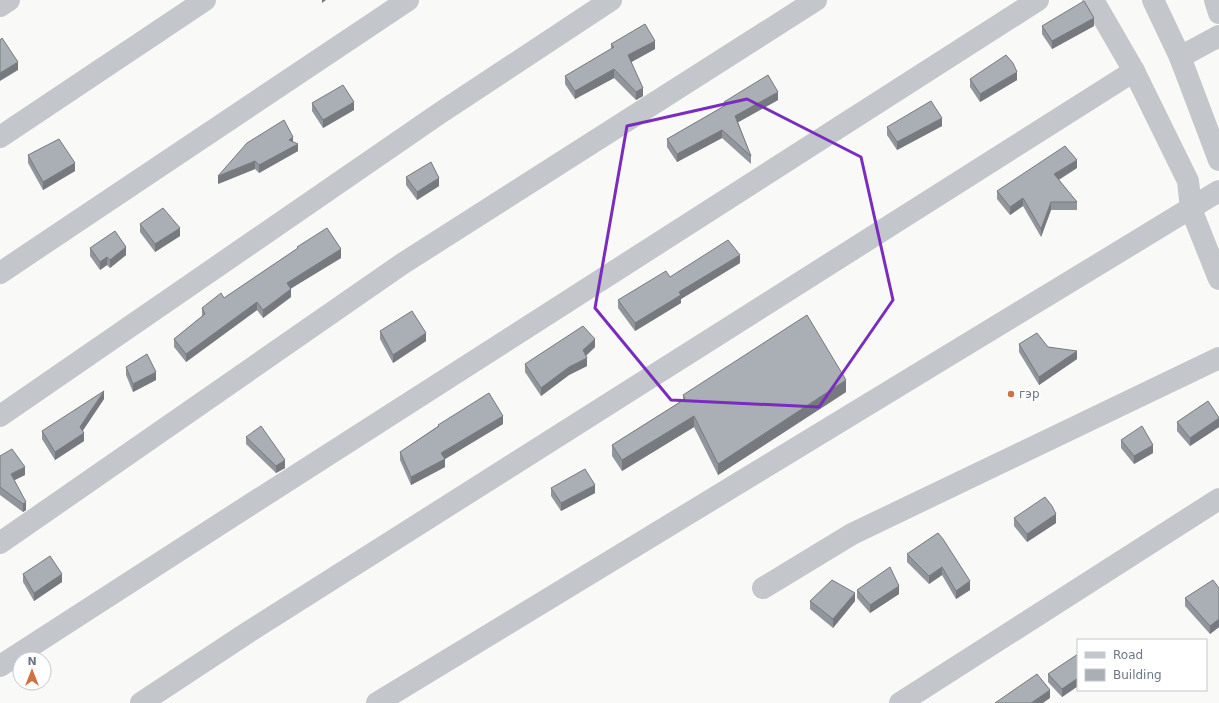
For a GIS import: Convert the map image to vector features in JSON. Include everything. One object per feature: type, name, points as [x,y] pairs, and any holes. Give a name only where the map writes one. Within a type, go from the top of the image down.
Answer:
[{"type":"street","points":[[0,6],[9,0]]},
{"type":"street","points":[[0,137],[205,0]]},
{"type":"street","points":[[0,273],[408,0]]},
{"type":"street","points":[[0,416],[440,113],[611,0]]},
{"type":"street","points":[[0,544],[402,264],[816,0]]},
{"type":"street","points":[[0,666],[234,514],[1038,0]]},
{"type":"street","points":[[1093,0],[1134,71],[1188,181],[1191,209],[1219,279]]},
{"type":"street","points":[[1153,0],[1180,57],[1219,160]]},
{"type":"street","points":[[1215,0],[1219,13]]},
{"type":"street","points":[[1180,57],[1219,36]]},
{"type":"street","points":[[141,703],[254,629],[1134,71]]},
{"type":"street","points":[[377,703],[1219,191]]},
{"type":"street","points":[[763,588],[852,534],[1219,358]]},
{"type":"street","points":[[900,703],[1219,499]]},
{"type":"highlighted area","points":[[747,99],[861,157],[893,300],[819,407],[671,400],[595,308],[627,126]]},
{"type":"building","points":[[1084,1],[1094,18],[1052,41],[1042,26]]},
{"type":"building","points":[[645,24],[655,41],[628,55],[643,88],[636,92],[614,69],[575,91],[565,76],[614,47],[611,44]]},
{"type":"building","points":[[2,38],[18,62],[0,73],[0,40]]},
{"type":"building","points":[[1006,55],[1013,63],[1017,72],[980,94],[970,79]]},
{"type":"building","points":[[768,75],[778,92],[735,116],[751,156],[722,130],[677,154],[667,139],[726,105],[724,102]]},
{"type":"building","points":[[343,85],[354,102],[323,120],[312,103]]},
{"type":"building","points":[[931,101],[942,118],[897,142],[887,127]]},
{"type":"building","points":[[284,120],[293,137],[289,140],[298,144],[259,165],[255,161],[218,176],[247,143]]},
{"type":"building","points":[[59,139],[75,163],[43,182],[28,155]]},
{"type":"building","points":[[1065,146],[1077,160],[1054,174],[1077,202],[1051,202],[1041,229],[1023,198],[1010,207],[997,191]]},
{"type":"building","points":[[431,162],[439,178],[417,192],[406,177]]},
{"type":"building","points":[[163,208],[180,228],[155,244],[140,224]]},
{"type":"building","points":[[327,228],[341,249],[287,283],[291,289],[263,310],[257,302],[186,354],[174,339],[205,314],[202,308],[221,293],[224,298]]},
{"type":"building","points":[[115,231],[126,247],[110,260],[107,257],[100,262],[90,248]]},
{"type":"building","points":[[728,240],[740,255],[679,292],[681,295],[635,323],[618,300],[666,271],[670,277]]},
{"type":"building","points":[[412,311],[426,333],[393,355],[380,331]]},
{"type":"building","points":[[807,315],[846,380],[718,464],[694,416],[622,460],[612,445],[685,399],[683,395]]},
{"type":"building","points":[[583,326],[595,339],[583,350],[587,358],[569,367],[541,388],[525,364]]},
{"type":"building","points":[[1037,333],[1048,347],[1077,351],[1039,377],[1019,344]]},
{"type":"building","points":[[147,354],[156,372],[133,384],[126,367]]},
{"type":"building","points":[[104,391],[80,427],[84,433],[55,452],[42,431]]},
{"type":"building","points":[[489,393],[503,416],[441,453],[445,459],[411,477],[400,452],[439,426],[438,425]]},
{"type":"building","points":[[1208,401],[1219,418],[1190,438],[1177,422]]},
{"type":"building","points":[[261,426],[285,460],[276,466],[246,437]]},
{"type":"building","points":[[1142,426],[1153,445],[1134,456],[1121,440]]},
{"type":"building","points":[[12,449],[25,467],[11,474],[26,502],[23,504],[0,487],[0,456]]},
{"type":"building","points":[[585,469],[595,485],[561,503],[551,488]]},
{"type":"building","points":[[1045,497],[1056,514],[1027,534],[1014,518]]},
{"type":"building","points":[[938,533],[970,581],[956,591],[942,567],[929,576],[907,554]]},
{"type":"building","points":[[50,556],[62,574],[34,593],[23,574]]},
{"type":"building","points":[[890,567],[899,586],[870,605],[857,590]]},
{"type":"building","points":[[832,580],[855,593],[833,619],[810,601]]},
{"type":"building","points":[[1213,580],[1219,588],[1219,619],[1210,626],[1185,598]]},
{"type":"building","points":[[1077,655],[1077,679],[1062,689],[1048,674]]},
{"type":"building","points":[[1037,674],[1050,690],[1031,703],[995,703]]},
{"type":"place","name":"гэр","points":[[1011,394]]}]
